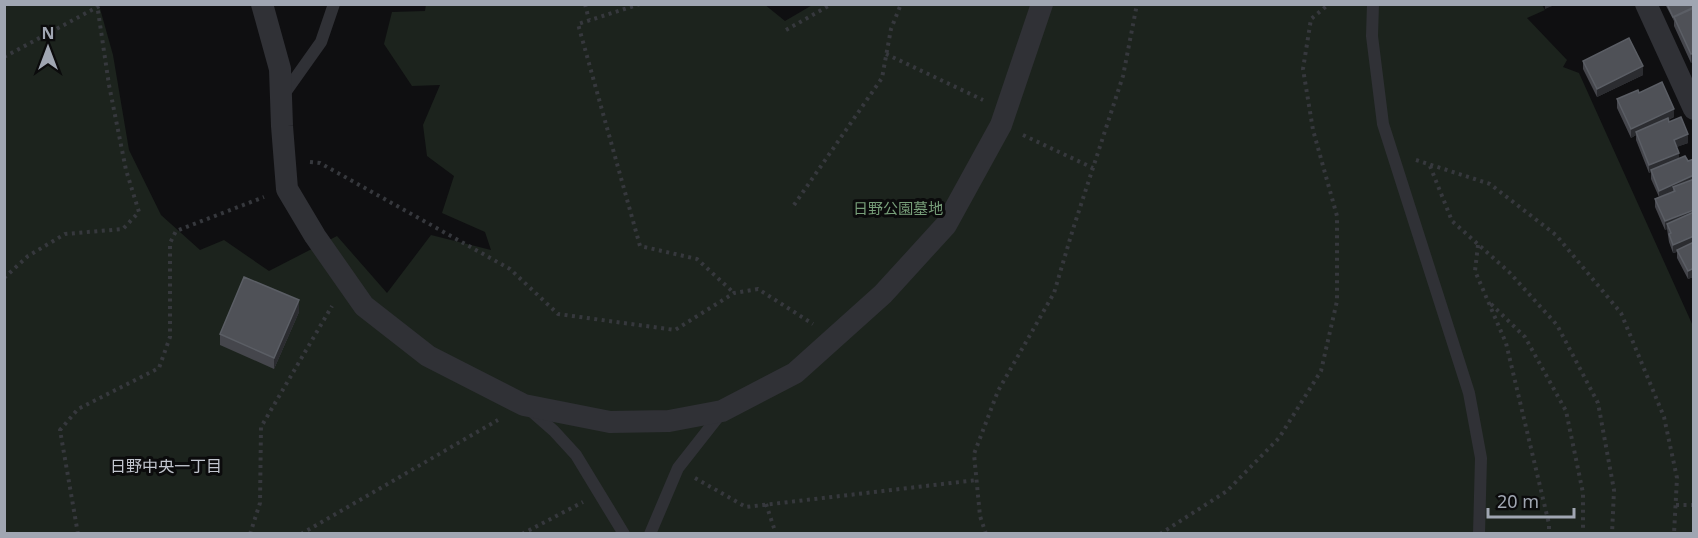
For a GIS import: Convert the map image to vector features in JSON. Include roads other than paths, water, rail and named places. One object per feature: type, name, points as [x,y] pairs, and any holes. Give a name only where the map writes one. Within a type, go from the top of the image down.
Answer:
[{"type":"street","points":[[262,4],[280,69],[287,189],[315,236],[364,306],[428,356],[524,405],[610,422],[669,421],[722,411],[795,373],[883,294],[946,225],[1003,118],[1042,4]]},
{"type":"street","points":[[1646,4],[1687,79],[1694,109]]},
{"type":"lane","points":[[281,98],[321,42],[334,4]]},
{"type":"lane","points":[[1373,4],[1372,36],[1383,124],[1469,393],[1481,458],[1479,534]]},
{"type":"lane","points":[[524,405],[554,430],[576,455],[624,534]]},
{"type":"lane","points":[[650,534],[678,468],[722,411]]},
{"type":"district","name":"日野中央一丁目","points":[[166,466]]},
{"type":"park label","name":"日野公園墓地","points":[[898,209]]}]
